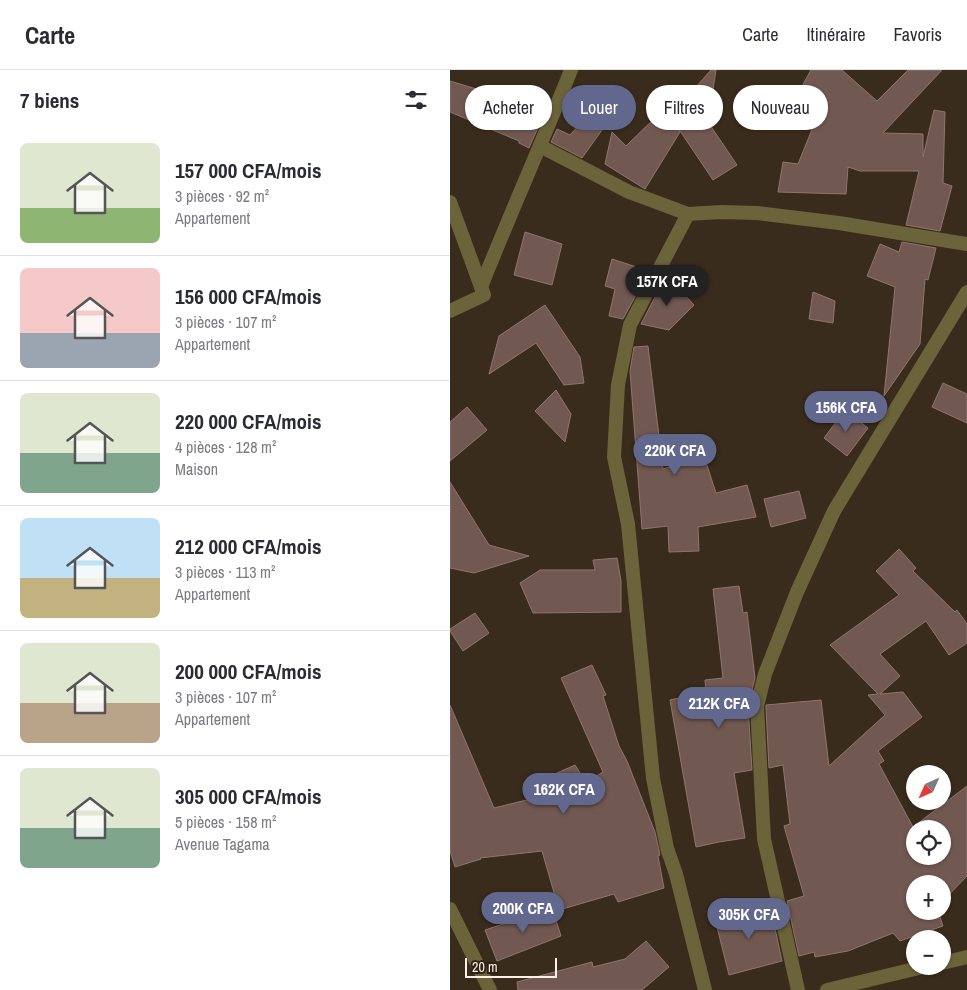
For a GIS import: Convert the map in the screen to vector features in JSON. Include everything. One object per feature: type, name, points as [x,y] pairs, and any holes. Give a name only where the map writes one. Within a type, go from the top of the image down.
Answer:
[{"type":"street","points":[[481,287],[570,70]]},
{"type":"street","points":[[540,146],[628,192],[688,214],[721,212],[757,213],[839,223],[967,244]]},
{"type":"street","points":[[450,202],[484,295],[450,311]]},
{"type":"street","points":[[688,214],[630,325],[618,385],[614,457],[628,524],[653,778],[667,848],[676,874],[704,990]]},
{"type":"street","points":[[798,990],[764,839],[757,706],[760,691],[797,592],[834,511],[967,292]]},
{"type":"street","points":[[450,909],[490,990]]},
{"type":"street","points":[[951,961],[967,957]]},
{"type":"street","points":[[826,990],[906,971]]},
{"type":"building","points":[[711,70],[716,70],[714,85],[698,85]]},
{"type":"building","points":[[811,70],[842,70],[877,101],[908,70],[942,70],[883,133],[923,134],[923,157],[934,110],[945,112],[943,183],[952,186],[940,231],[906,225],[919,171],[860,171],[848,167],[846,194],[778,192],[783,162],[798,164],[812,130],[828,130],[828,85],[803,85]]},
{"type":"building","points":[[450,81],[465,86],[465,118],[450,112]]},
{"type":"building","points":[[646,127],[646,130],[678,130],[680,132],[645,189],[605,164],[612,132],[626,146]]},
{"type":"building","points":[[557,129],[570,135],[575,130],[602,130],[582,158],[551,142]]},
{"type":"building","points":[[493,130],[537,130],[529,148],[519,143],[519,141]]},
{"type":"building","points":[[679,130],[713,130],[737,165],[713,180]]},
{"type":"building","points":[[525,232],[562,244],[552,285],[514,275]]},
{"type":"building","points":[[902,242],[936,248],[928,280],[925,279],[920,344],[884,396],[895,287],[867,276],[880,244],[899,252]]},
{"type":"building","points":[[612,259],[649,271],[623,319],[609,316],[615,289],[605,286]]},
{"type":"building","points":[[666,276],[694,305],[669,330],[641,324]]},
{"type":"building","points":[[813,292],[835,301],[833,323],[809,319]]},
{"type":"building","points":[[545,305],[580,357],[584,383],[564,385],[536,343],[489,374],[499,336]]},
{"type":"building","points":[[648,346],[663,469],[704,456],[716,493],[747,485],[756,517],[698,527],[699,551],[669,552],[668,526],[642,529],[630,371],[634,347]]},
{"type":"building","points":[[943,383],[967,394],[967,423],[932,407]]},
{"type":"building","points":[[556,390],[571,414],[565,442],[535,411]]},
{"type":"building","points":[[467,407],[487,430],[450,461],[450,422]]},
{"type":"building","points":[[845,410],[868,428],[847,456],[824,438]]},
{"type":"building","points":[[450,482],[489,545],[529,556],[474,573],[450,568]]},
{"type":"building","points":[[799,491],[806,518],[771,527],[764,499]]},
{"type":"building","points":[[899,549],[916,568],[913,571],[955,612],[957,610],[967,624],[967,643],[949,655],[926,621],[880,654],[900,676],[880,694],[903,692],[922,717],[878,751],[884,761],[879,764],[909,820],[906,820],[906,865],[951,865],[951,820],[922,820],[935,810],[951,810],[951,798],[967,786],[967,876],[951,893],[951,875],[906,875],[906,920],[941,920],[943,926],[932,930],[906,930],[906,939],[900,941],[893,933],[848,951],[815,957],[814,952],[799,956],[787,901],[804,896],[784,826],[790,824],[783,765],[769,768],[766,705],[821,700],[829,766],[885,715],[868,695],[878,694],[830,645],[899,595],[876,571]]},
{"type":"building","points":[[617,558],[621,581],[621,612],[533,613],[520,583],[540,570],[595,570],[593,560]]},
{"type":"building","points":[[739,586],[743,613],[747,612],[755,678],[748,706],[752,770],[734,773],[745,838],[696,847],[670,700],[706,692],[705,680],[723,678],[713,589]]},
{"type":"building","points":[[475,613],[489,633],[463,651],[450,629]]},
{"type":"building","points":[[592,665],[606,695],[603,696],[619,746],[627,761],[655,832],[664,888],[618,902],[614,894],[559,910],[542,851],[480,858],[455,867],[450,851],[450,705],[494,808],[543,796],[537,782],[575,765],[586,782],[603,772],[561,678]]},
{"type":"building","points":[[770,905],[782,961],[729,975],[715,919]]},
{"type":"building","points":[[552,908],[561,936],[497,961],[485,930]]},
{"type":"building","points":[[646,941],[669,967],[642,990],[518,990],[517,982],[592,962],[593,967],[625,959]]}]
